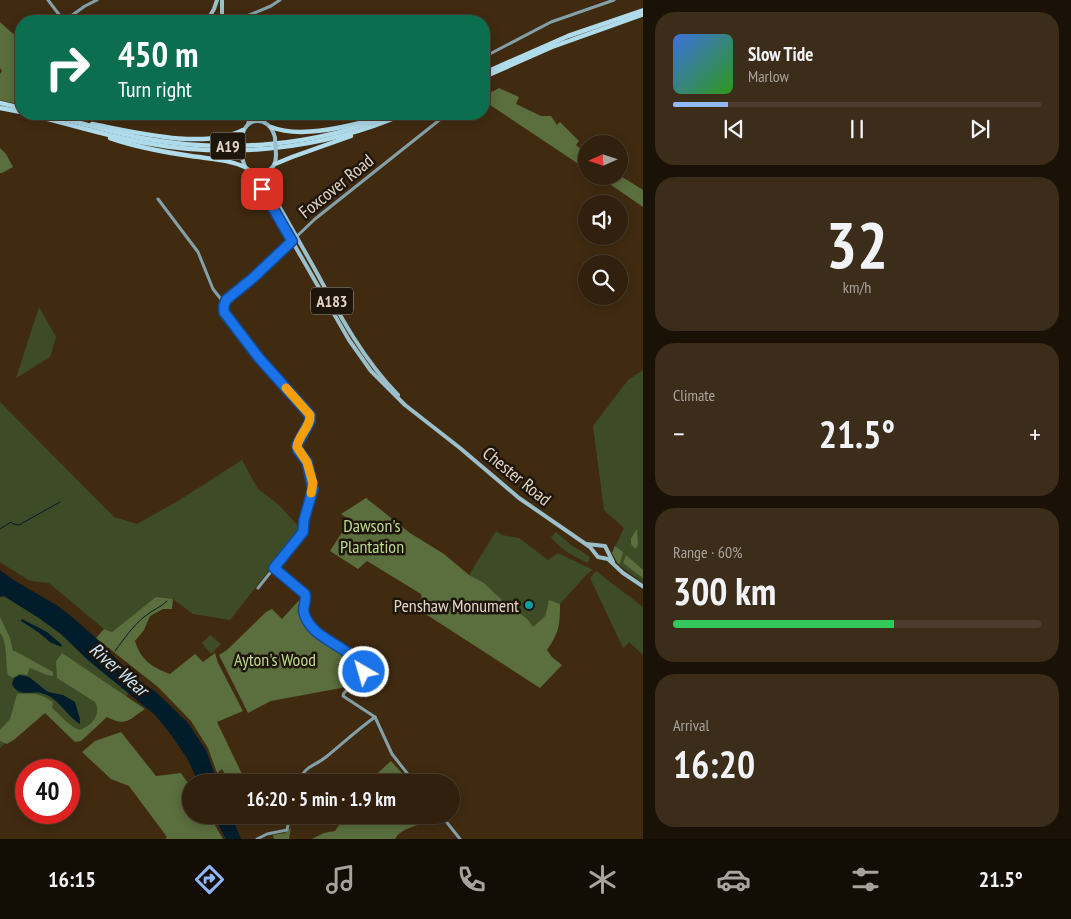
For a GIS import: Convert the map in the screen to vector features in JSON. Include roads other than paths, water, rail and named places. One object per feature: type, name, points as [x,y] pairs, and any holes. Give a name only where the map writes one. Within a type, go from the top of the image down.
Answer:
[{"type":"highway","points":[[490,70],[568,36],[643,10]]},
{"type":"highway","points":[[490,74],[552,47],[643,14]]},
{"type":"highway","points":[[0,103],[15,107]]},
{"type":"highway","points":[[0,108],[15,111]]},
{"type":"highway","name":"A19","points":[[51,120],[123,138],[207,150],[239,150],[325,140],[389,120]]},
{"type":"highway","name":"A19","points":[[69,120],[144,139],[182,144],[227,146],[285,142],[324,136],[376,120]]},
{"type":"highway","points":[[73,120],[172,137],[218,137],[233,135],[244,130]]},
{"type":"highway","name":"A19","points":[[271,127],[286,131],[321,130],[371,120]]},
{"type":"highway","points":[[275,164],[389,120]]},
{"type":"highway","points":[[77,127],[126,143],[226,160],[245,167]]},
{"type":"main road","points":[[210,15],[217,0]]},
{"type":"main road","points":[[222,0],[224,15]]},
{"type":"main road","points":[[248,124],[257,121],[264,122],[271,127],[275,138],[276,156],[275,164],[270,171],[259,174],[253,173],[245,167],[242,158],[242,140],[244,130],[250,120]]},
{"type":"main road","name":"Chester Road","points":[[270,171],[269,188],[362,352],[388,385],[422,418]]},
{"type":"main road","name":"Chester Road","points":[[253,173],[337,320],[358,353],[386,387],[519,498],[584,544]]},
{"type":"main road","points":[[584,544],[605,546],[614,564]]},
{"type":"main road","name":"A183","points":[[584,544],[594,552]]},
{"type":"main road","points":[[599,544],[594,552],[598,557],[603,557],[614,564],[643,586]]},
{"type":"main road","points":[[603,557],[606,555],[607,550]]},
{"type":"street","points":[[48,0],[59,15]]},
{"type":"street","points":[[73,15],[97,0]]},
{"type":"street","points":[[249,15],[280,0]]},
{"type":"street","points":[[490,54],[551,22],[614,0]]},
{"type":"street","name":"Foxcover Road","points":[[224,303],[315,219],[439,120]]},
{"type":"street","points":[[158,199],[198,252],[213,289],[224,303],[224,312],[259,358],[310,415],[310,421],[297,445],[298,450],[307,462],[313,485],[304,520],[304,530],[258,588]]},
{"type":"street","points":[[274,568],[305,594],[304,615],[314,629],[327,640],[347,652],[361,666],[364,672],[362,676],[343,696],[374,718],[392,754],[408,774]]},
{"type":"street","points":[[303,774],[306,769],[325,758],[353,733],[374,718]]},
{"type":"street","points":[[257,839],[267,834],[287,830],[287,824]]},
{"type":"street","points":[[448,824],[460,839]]},
{"type":"water","name":"River Wear","points":[[0,570],[58,606],[72,617],[96,638],[135,678],[156,692],[188,723],[207,752],[214,774],[194,774],[187,758],[155,715],[89,661],[61,634],[4,596],[0,597]]},
{"type":"water","points":[[22,619],[47,632],[62,645],[61,647],[50,642],[21,621]]},
{"type":"water","points":[[20,675],[29,677],[48,692],[63,695],[75,702],[80,724],[49,696],[39,693],[22,692],[15,689],[12,684],[14,678]]},
{"type":"water","points":[[218,824],[235,824],[241,839],[226,839]]},
{"type":"waterway","points":[[0,529],[11,522],[19,525],[60,502]]},
{"type":"waterway","name":"River Wear","points":[[115,651],[128,633],[140,621],[167,601]]},
{"type":"place","name":"Penshaw Monument","points":[[529,605]]},
{"type":"park label","name":"Dawson's Plantation","points":[[372,535]]},
{"type":"park label","name":"Ayton's Wood","points":[[275,659]]}]
